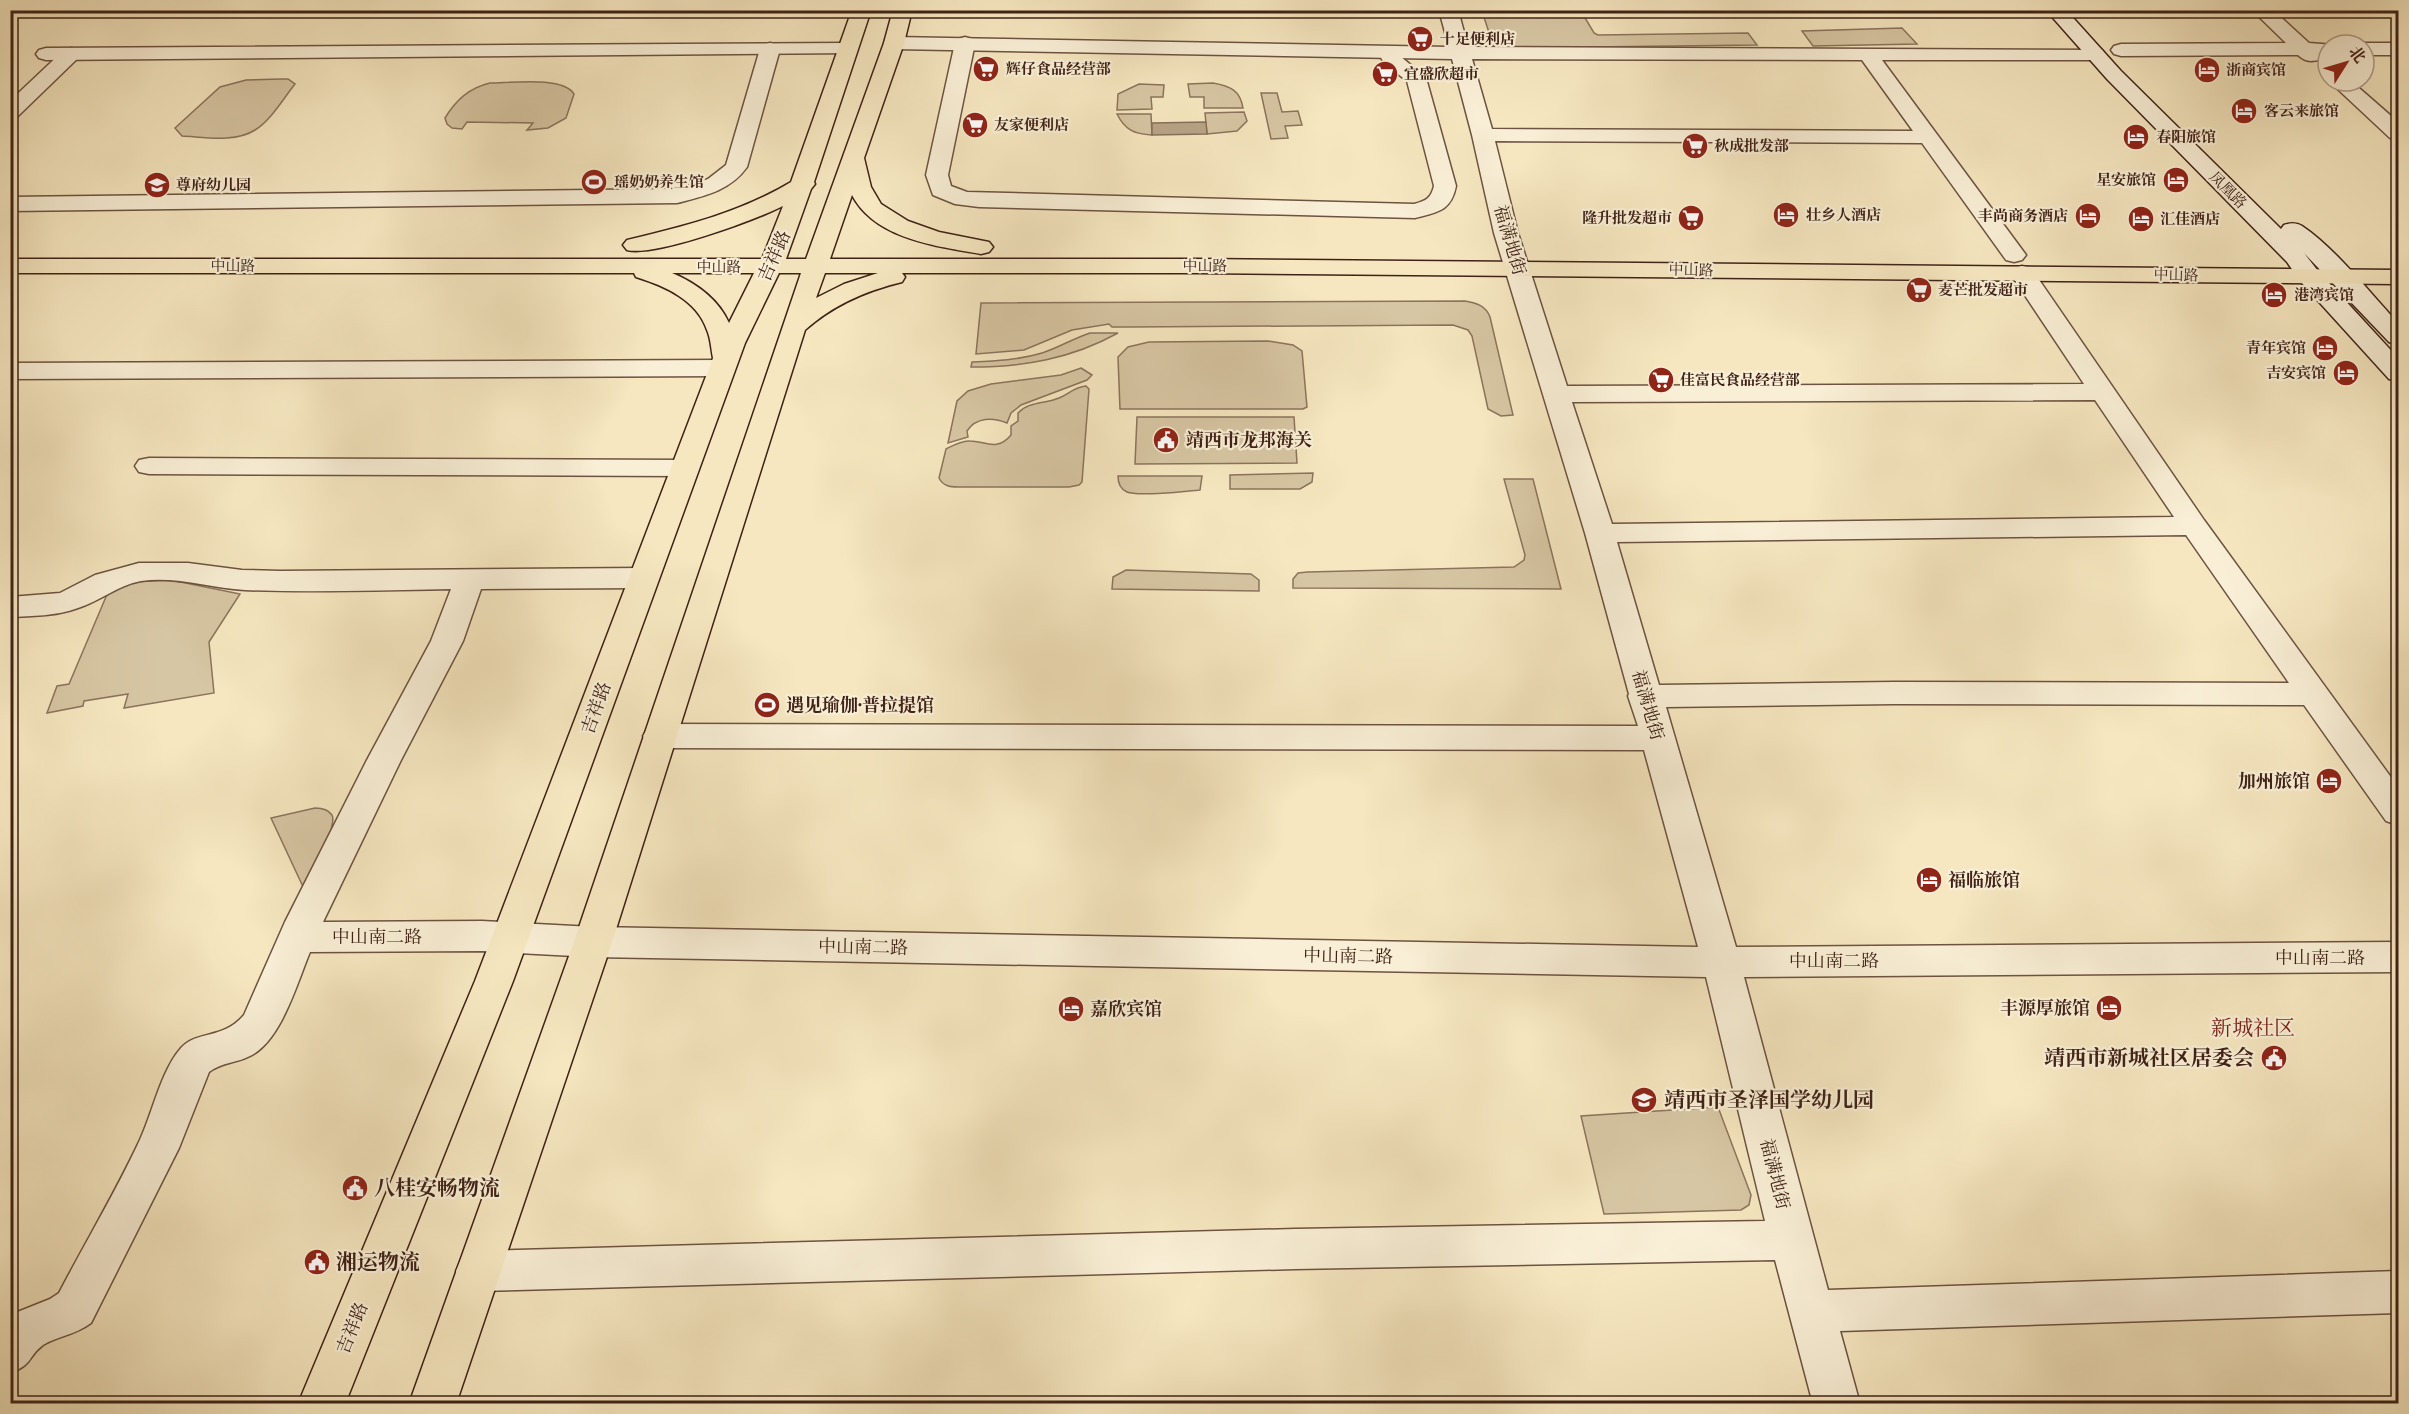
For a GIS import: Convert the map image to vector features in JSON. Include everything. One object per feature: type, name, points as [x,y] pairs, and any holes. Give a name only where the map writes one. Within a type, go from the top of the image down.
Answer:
[{"type":"main road","name":"吉祥路","points":[[321,1404],[510,938],[724,363],[775,257],[804,184],[847,49],[862,10]]},
{"type":"main road","points":[[432,1404],[593,942],[794,327],[894,43],[903,10]]},
{"type":"main road","points":[[853,156],[865,198],[889,220],[937,238],[981,247]]},
{"type":"main road","points":[[630,256],[764,208],[804,184]]},
{"type":"main road","name":"中山路","points":[[10,248],[775,257],[981,247],[1516,260],[2018,264],[2309,264],[2398,257]]},
{"type":"main road","points":[[630,256],[701,301],[717,323],[724,363]]},
{"type":"main road","name":"中山路","points":[[10,266],[630,256]]},
{"type":"main road","name":"中山路","points":[[820,256],[957,266],[1516,260]]},
{"type":"main road","name":"中山路","points":[[2309,264],[2341,276],[2398,277]]},
{"type":"main road","points":[[794,327],[818,307],[860,286],[908,274],[957,266]]},
{"type":"street","name":"福满地街","points":[[1448,10],[1458,53],[1483,135],[1506,233],[1600,532],[1644,696],[1721,962],[1792,1240],[1837,1404]]},
{"type":"street","name":"凤凰路","points":[[2055,10],[2095,54],[2309,264]]},
{"type":"street","points":[[2261,10],[2316,60]]},
{"type":"street","name":"凤凰路","points":[[2303,49],[2114,42],[2268,208],[2309,264],[2398,373]]},
{"type":"street","points":[[894,43],[1458,53],[2095,54]]},
{"type":"street","points":[[966,43],[937,175],[941,190],[951,196],[979,200],[1415,211],[1433,206],[1442,199],[1445,186],[1416,78],[1391,59],[1388,52]]},
{"type":"street","points":[[10,204],[677,195],[705,189],[726,180],[736,168],[770,49]]},
{"type":"street","points":[[46,54],[847,49]]},
{"type":"street","points":[[2303,49],[2316,49]]},
{"type":"street","points":[[2376,49],[2398,49]]},
{"type":"street","points":[[10,113],[71,54]]},
{"type":"street","points":[[1868,54],[2018,264],[2194,526],[2398,812]]},
{"type":"street","points":[[2352,93],[2398,133]]},
{"type":"street","points":[[2361,101],[2389,101]]},
{"type":"street","points":[[1483,135],[1928,137]]},
{"type":"street","points":[[2341,276],[2398,337]]},
{"type":"street","points":[[10,370],[724,363]]},
{"type":"street","points":[[1558,394],[2104,392]]},
{"type":"street","points":[[149,466],[685,468]]},
{"type":"street","points":[[1600,532],[2194,526]]},
{"type":"street","points":[[10,607],[51,605],[69,600],[106,582],[139,572],[188,572],[242,580],[280,581],[644,578]]},
{"type":"street","points":[[10,1351],[26,1329],[66,1316],[75,1308],[158,1148],[182,1086],[195,1060],[206,1052],[236,1045],[250,1036],[259,1025],[384,760],[447,641],[470,578]]},
{"type":"street","points":[[1644,696],[1883,693],[2313,694]]},
{"type":"street","points":[[660,736],[1657,738]]},
{"type":"street","name":"中山南二路","points":[[299,937],[482,936],[593,942],[1721,962],[2398,957]]},
{"type":"street","points":[[478,1271],[1307,1249],[1792,1240]]},
{"type":"street","points":[[1812,1313],[1861,1309],[2398,1292]]},
{"type":"shaded area","points":[[1482,11],[1581,11],[1594,33],[1598,35],[1748,33],[1757,45],[1494,48]]},
{"type":"shaded area","points":[[1902,28],[1917,44],[1813,46],[1802,31]]},
{"type":"shaded area","points":[[288,79],[295,84],[266,121],[247,134],[229,138],[182,136],[175,128],[220,87],[246,80]]},
{"type":"shaded area","points":[[490,83],[548,83],[568,88],[574,94],[566,118],[548,128],[527,130],[533,123],[467,122],[462,129],[452,128],[447,124],[445,118],[459,100],[476,88]]},
{"type":"shaded area","points":[[1213,83],[1237,93],[1243,108],[1204,108],[1204,97],[1190,97],[1188,84]]},
{"type":"shaded area","points":[[1139,84],[1164,85],[1163,97],[1151,97],[1152,109],[1117,110],[1118,94]]},
{"type":"shaded area","points":[[1261,93],[1277,93],[1282,112],[1298,111],[1302,125],[1285,126],[1288,138],[1271,139]]},
{"type":"shaded area","points":[[1244,112],[1247,121],[1237,131],[1207,134],[1205,113]]},
{"type":"shaded area","points":[[1117,114],[1151,114],[1152,135],[1140,134],[1131,130],[1123,124]]},
{"type":"shaded area","points":[[1206,122],[1207,134],[1152,135],[1152,123]]},
{"type":"shaded area","points":[[1465,301],[1480,306],[1490,317],[1513,415],[1501,416],[1488,409],[1472,336],[1468,330],[1453,325],[1112,327],[1109,324],[1072,330],[1024,350],[976,354],[981,303]]},
{"type":"shaded area","points":[[1090,333],[1118,333],[1083,349],[1046,360],[971,367],[972,362],[1016,359],[1042,353]]},
{"type":"shaded area","points":[[1268,341],[1293,345],[1302,351],[1307,407],[1303,409],[1120,409],[1118,357],[1128,347],[1149,342]]},
{"type":"shaded area","points":[[1081,368],[1092,375],[1087,380],[1021,405],[1011,413],[1007,423],[991,419],[975,423],[967,431],[968,437],[948,443],[957,401],[968,391],[991,384],[1061,375]]},
{"type":"shaded area","points":[[1086,386],[1089,389],[1082,482],[1079,485],[1069,487],[955,487],[947,486],[939,478],[946,449],[967,441],[1001,443],[1011,435],[1011,426],[1018,421],[1018,413],[1022,409],[1054,400]]},
{"type":"shaded area","points":[[1137,417],[1294,417],[1297,463],[1135,464]]},
{"type":"shaded area","points":[[1313,473],[1312,482],[1300,489],[1230,489],[1230,475]]},
{"type":"shaded area","points":[[1118,476],[1202,476],[1200,490],[1141,494],[1125,491],[1120,486]]},
{"type":"shaded area","points":[[1504,479],[1533,479],[1561,589],[1293,588],[1293,579],[1298,573],[1307,572],[1514,567],[1524,560],[1525,555]]},
{"type":"shaded area","points":[[1126,570],[1251,574],[1259,580],[1259,591],[1112,589],[1113,577]]},
{"type":"shaded area","points":[[171,580],[240,594],[209,642],[214,693],[124,708],[128,694],[84,701],[83,706],[47,713],[57,686],[69,684],[108,592],[133,582]]},
{"type":"shaded area","points":[[315,808],[329,811],[333,821],[328,841],[305,891],[271,818]]},
{"type":"shaded area","points":[[1718,1107],[1751,1195],[1749,1205],[1741,1210],[1604,1214],[1581,1116]]},
{"type":"place","name":"十足便利店","points":[[1420,39]]},
{"type":"place","name":"辉仔食品经营部","points":[[986,69]]},
{"type":"place","name":"浙商宾馆","points":[[2207,70]]},
{"type":"place","name":"宜盛欣超市","points":[[1385,74]]},
{"type":"place","name":"客云来旅馆","points":[[2244,111]]},
{"type":"place","name":"友家便利店","points":[[975,125]]},
{"type":"place","name":"春阳旅馆","points":[[2136,137]]},
{"type":"place","name":"秋成批发部","points":[[1695,146]]},
{"type":"place","name":"星安旅馆","points":[[2176,180]]},
{"type":"place","name":"瑶奶奶养生馆","points":[[594,182]]},
{"type":"place","name":"尊府幼儿园","points":[[157,185]]},
{"type":"place","name":"壮乡人酒店","points":[[1786,215]]},
{"type":"place","name":"丰尚商务酒店","points":[[2088,216]]},
{"type":"place","name":"隆升批发超市","points":[[1691,218]]},
{"type":"place","name":"汇佳酒店","points":[[2141,219]]},
{"type":"place","name":"麦芒批发超市","points":[[1919,290]]},
{"type":"place","name":"港湾宾馆","points":[[2274,295]]},
{"type":"place","name":"青年宾馆","points":[[2325,348]]},
{"type":"place","name":"吉安宾馆","points":[[2346,373]]},
{"type":"place","name":"佳富民食品经营部","points":[[1661,380]]},
{"type":"place","name":"靖西市龙邦海关","points":[[1166,440]]},
{"type":"place","name":"遇见瑜伽·普拉提馆","points":[[767,705]]},
{"type":"place","name":"加州旅馆","points":[[2329,781]]},
{"type":"place","name":"福临旅馆","points":[[1929,880]]},
{"type":"place","name":"丰源厚旅馆","points":[[2109,1008]]},
{"type":"place","name":"嘉欣宾馆","points":[[1071,1009]]},
{"type":"place","name":"靖西市新城社区居委会","points":[[2274,1058]]},
{"type":"place","name":"靖西市圣泽国学幼儿园","points":[[1644,1100]]},
{"type":"place","name":"八桂安畅物流","points":[[355,1188]]},
{"type":"place","name":"湘运物流","points":[[317,1262]]},
{"type":"district","name":"新城社区","points":[[2253,1028]]}]
